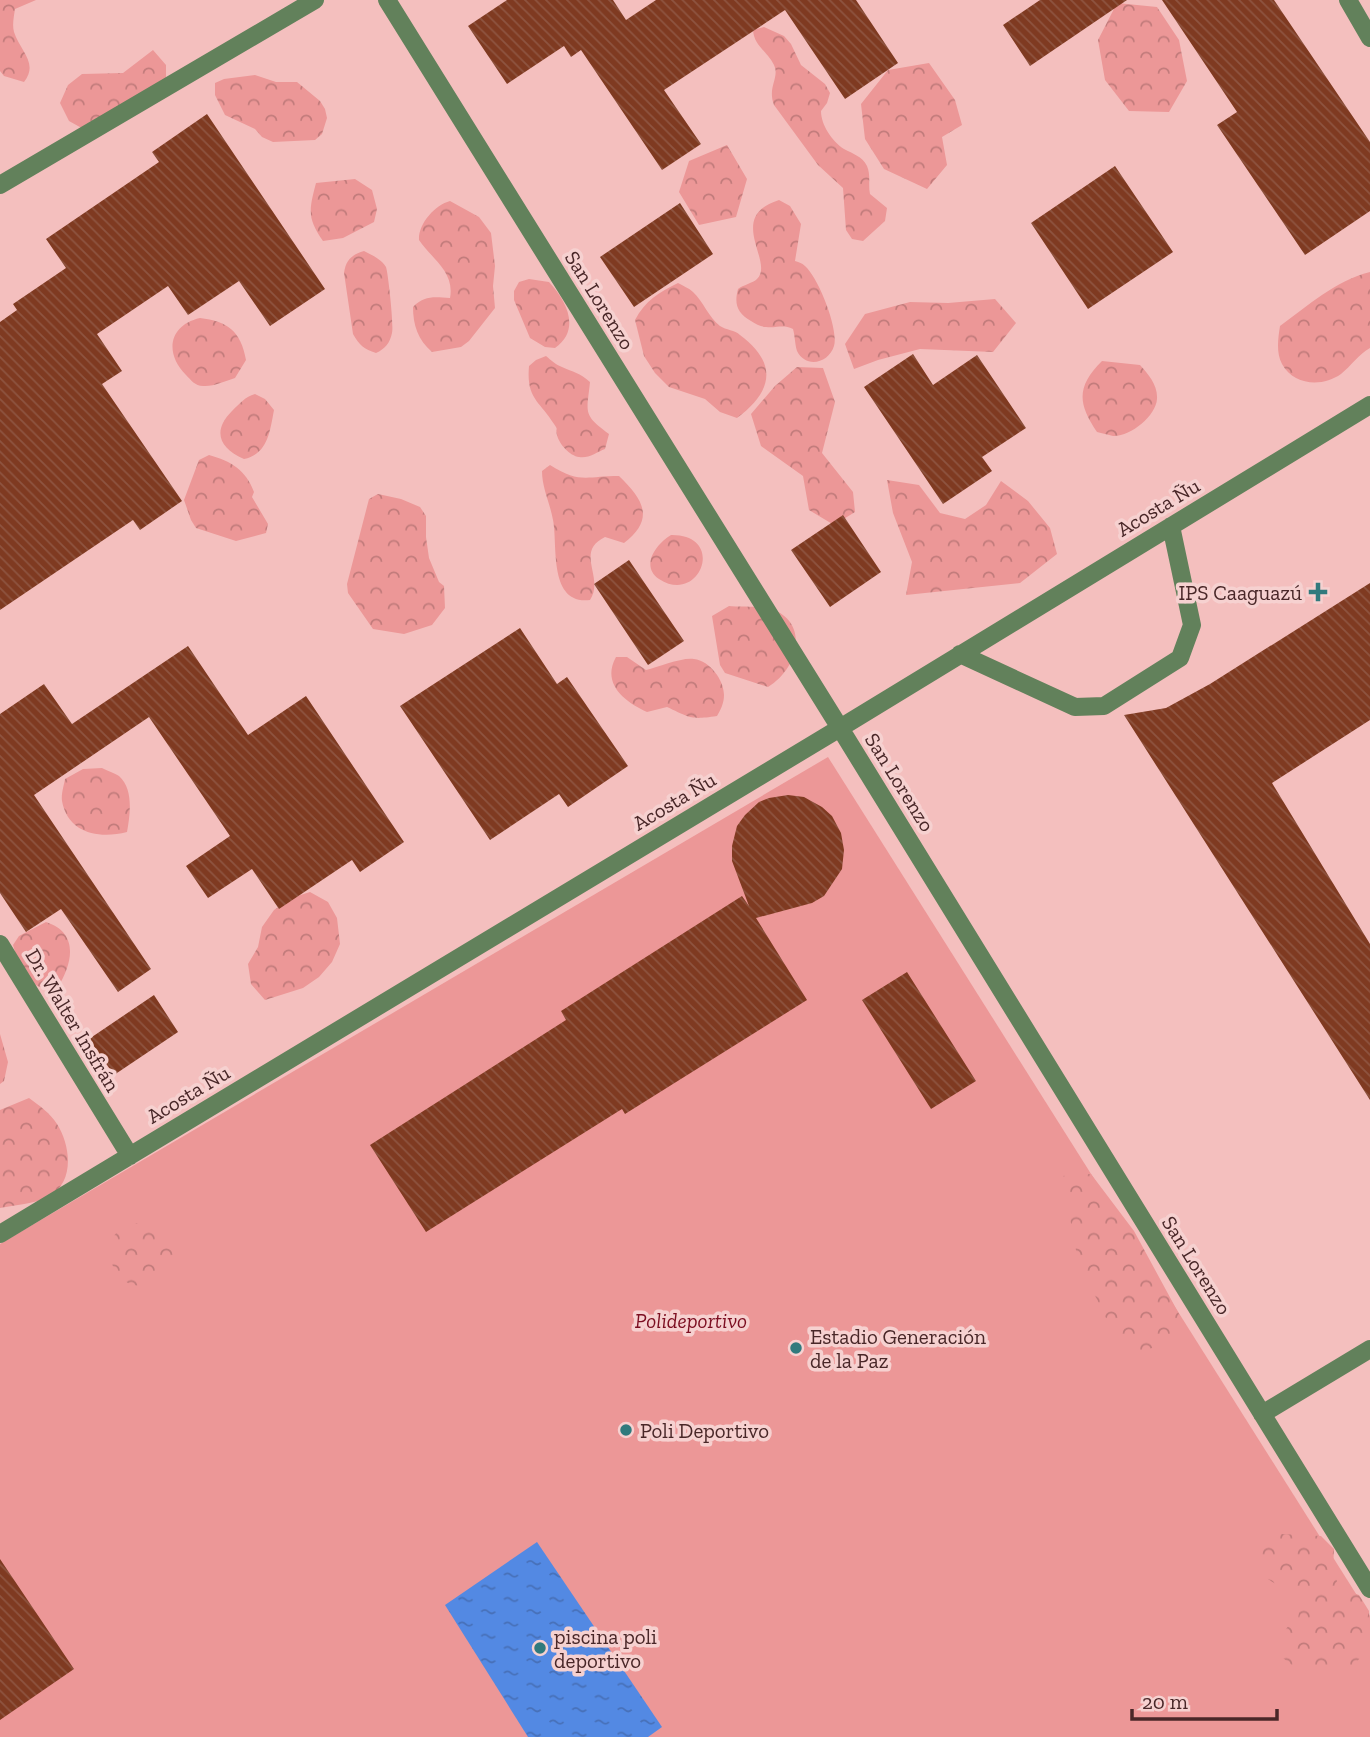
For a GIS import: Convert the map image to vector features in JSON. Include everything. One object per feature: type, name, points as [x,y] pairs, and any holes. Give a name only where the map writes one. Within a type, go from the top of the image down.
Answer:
[{"type":"street","points":[[0,185],[315,0]]},
{"type":"street","name":"San Lorenzo","points":[[387,0],[840,728],[1370,1589]]},
{"type":"street","points":[[1348,0],[1370,38]]},
{"type":"street","name":"Acosta Ñu","points":[[0,1234],[1370,405]]},
{"type":"street","points":[[960,654],[1075,707],[1104,706],[1180,658],[1192,625],[1171,526]]},
{"type":"street","name":"Dr. Walter Insfrán","points":[[0,944],[130,1156]]},
{"type":"street","points":[[1262,1414],[1370,1349]]},
{"type":"green space","points":[[0,0],[36,0],[15,9],[14,15],[14,32],[30,69],[24,82],[4,76],[0,71]]},
{"type":"green space","points":[[1117,3],[1157,7],[1179,40],[1187,81],[1169,112],[1129,111],[1105,80],[1098,40]]},
{"type":"green space","points":[[764,27],[784,36],[801,65],[825,84],[830,93],[821,111],[825,127],[840,146],[865,163],[869,173],[870,194],[887,208],[885,221],[863,241],[852,239],[846,230],[843,188],[818,165],[774,105],[774,65],[758,44],[753,30]]},
{"type":"green space","points":[[153,50],[166,65],[166,81],[87,131],[69,121],[60,103],[68,85],[82,74],[123,73]]},
{"type":"green space","points":[[929,63],[955,100],[962,125],[942,137],[947,165],[927,189],[884,169],[865,139],[861,104],[888,70]]},
{"type":"green space","points":[[255,75],[276,82],[297,82],[320,101],[327,118],[322,134],[315,140],[273,142],[262,137],[255,129],[225,115],[215,95],[215,83],[224,79]]},
{"type":"green space","points":[[727,145],[747,179],[736,217],[699,225],[679,192],[689,161]]},
{"type":"green space","points":[[355,179],[372,190],[377,209],[374,222],[343,238],[323,241],[314,226],[311,214],[316,183]]},
{"type":"green space","points":[[779,200],[790,206],[801,224],[795,261],[805,266],[816,281],[833,328],[834,346],[827,356],[817,362],[801,357],[797,351],[793,329],[758,325],[742,315],[737,304],[738,289],[757,279],[761,271],[754,240],[755,217],[763,208]]},
{"type":"green space","points":[[450,201],[479,217],[491,233],[495,266],[495,308],[461,347],[432,352],[417,332],[413,307],[426,299],[450,298],[451,289],[446,273],[419,240],[419,234],[428,216]]},
{"type":"green space","points":[[364,251],[379,259],[386,267],[389,288],[392,333],[387,345],[376,353],[362,346],[353,334],[344,273],[350,259]]},
{"type":"green space","points":[[1370,272],[1370,348],[1334,378],[1309,382],[1294,377],[1280,360],[1280,326],[1345,281]]},
{"type":"green space","points":[[529,279],[549,282],[566,306],[568,333],[555,348],[545,347],[530,338],[514,300],[514,291],[519,282]]},
{"type":"green space","points":[[678,283],[697,296],[716,323],[738,333],[761,357],[765,367],[764,388],[749,408],[737,418],[720,412],[705,399],[669,387],[655,373],[644,356],[635,320],[653,298]]},
{"type":"green space","points":[[995,299],[1016,323],[993,352],[920,349],[854,369],[845,344],[865,314],[910,302],[948,303]]},
{"type":"green space","points":[[200,318],[225,325],[241,342],[246,360],[235,378],[215,385],[200,386],[191,381],[179,367],[173,349],[176,333]]},
{"type":"green space","points":[[546,356],[590,382],[588,412],[594,422],[609,434],[605,449],[579,457],[569,452],[560,442],[556,428],[535,399],[530,386],[529,366]]},
{"type":"green space","points":[[1102,361],[1140,365],[1156,389],[1156,406],[1141,424],[1127,433],[1113,436],[1097,432],[1086,412],[1083,403],[1084,387]]},
{"type":"green space","points":[[797,367],[823,368],[835,402],[822,453],[853,492],[855,512],[834,525],[809,510],[803,476],[761,446],[751,414],[775,386]]},
{"type":"green space","points":[[255,394],[265,399],[274,410],[263,447],[244,459],[229,450],[220,432],[232,411]]},
{"type":"green space","points":[[209,455],[231,464],[247,478],[254,492],[252,497],[268,524],[266,533],[236,541],[196,528],[184,500],[199,460]]},
{"type":"green space","points":[[550,465],[576,477],[619,476],[640,501],[643,518],[634,534],[624,543],[605,537],[596,543],[592,550],[594,591],[590,600],[577,599],[567,593],[561,583],[553,520],[542,477],[542,471]]},
{"type":"green space","points":[[887,480],[919,485],[940,513],[965,519],[986,505],[1001,481],[1028,501],[1050,528],[1057,554],[1020,583],[906,595],[912,562],[893,513]]},
{"type":"green space","points":[[378,494],[420,507],[426,516],[429,558],[439,582],[444,586],[445,608],[432,625],[404,634],[373,629],[348,593],[347,584],[369,499]]},
{"type":"green space","points":[[671,535],[688,538],[699,545],[703,556],[696,577],[686,583],[674,585],[659,579],[651,568],[652,555]]},
{"type":"green space","points":[[729,606],[769,608],[784,616],[792,625],[796,636],[792,659],[786,670],[768,687],[725,673],[720,665],[712,616]]},
{"type":"green space","points":[[616,657],[627,657],[646,670],[689,659],[705,663],[722,683],[724,695],[717,716],[696,718],[667,707],[647,712],[639,708],[613,684],[612,667]]},
{"type":"green space","name":"Poli Deportivo","points":[[828,757],[1370,1616],[1370,1737],[0,1737],[0,1244]]},
{"type":"green space","points":[[102,768],[119,776],[127,788],[130,802],[127,832],[106,835],[87,832],[71,821],[65,812],[62,798],[65,779],[83,769]]},
{"type":"green space","points":[[310,892],[328,902],[337,918],[340,944],[332,962],[319,977],[303,988],[265,1000],[251,984],[248,964],[258,947],[262,927],[274,910],[291,898]]},
{"type":"green space","points":[[46,922],[64,934],[70,950],[63,978],[58,987],[49,989],[33,983],[28,977],[13,945],[19,936]]},
{"type":"green space","points":[[0,1034],[8,1062],[4,1081],[0,1084]]},
{"type":"green space","points":[[29,1098],[51,1116],[62,1133],[67,1153],[66,1174],[57,1191],[48,1197],[0,1208],[0,1110]]},
{"type":"green space","points":[[1091,1174],[1134,1231],[1185,1325],[1161,1345],[1125,1357],[1078,1261],[1062,1176]]},
{"type":"green space","points":[[138,1223],[170,1233],[177,1240],[179,1248],[171,1266],[154,1281],[144,1285],[125,1281],[106,1254],[116,1233]]},
{"type":"green space","points":[[1281,1534],[1321,1536],[1334,1549],[1333,1569],[1339,1588],[1359,1595],[1369,1611],[1370,1636],[1366,1649],[1354,1666],[1317,1678],[1298,1670],[1283,1658],[1278,1638],[1298,1619],[1301,1599],[1266,1578],[1257,1561],[1263,1542]]},
{"type":"water","name":"piscina poli deportivo","points":[[537,1542],[662,1727],[648,1737],[528,1737],[445,1605]]},
{"type":"building","points":[[507,0],[613,0],[626,20],[656,0],[856,0],[898,63],[845,99],[785,10],[664,90],[701,144],[662,170],[581,50],[571,57],[564,46],[507,84],[468,26]]},
{"type":"building","points":[[1040,0],[1127,0],[1030,66],[1003,25]]},
{"type":"building","points":[[1162,0],[1274,0],[1370,142],[1370,211],[1305,255],[1217,125],[1237,112]]},
{"type":"building","points":[[207,114],[325,289],[270,326],[239,281],[188,315],[168,286],[97,334],[122,371],[102,384],[182,501],[140,530],[133,520],[0,610],[0,322],[17,310],[13,304],[66,268],[46,239],[159,162],[152,152]]},
{"type":"building","points":[[1115,166],[1173,252],[1088,309],[1031,223]]},
{"type":"building","points":[[680,203],[713,254],[634,307],[600,257]]},
{"type":"building","points":[[913,354],[933,385],[977,355],[1026,428],[982,457],[992,471],[943,504],[864,387]]},
{"type":"building","points":[[843,515],[881,572],[830,607],[791,550]]},
{"type":"building","points":[[629,560],[684,641],[648,665],[594,584]]},
{"type":"building","points":[[1370,583],[1370,720],[1272,783],[1370,944],[1370,1100],[1124,715],[1166,708],[1210,684]]},
{"type":"building","points":[[520,628],[557,684],[567,677],[628,766],[568,807],[559,794],[490,840],[400,706]]},
{"type":"building","points":[[188,646],[248,735],[306,696],[404,842],[360,872],[352,860],[279,909],[252,869],[208,898],[186,866],[230,836],[149,717],[34,795],[151,969],[118,992],[61,909],[26,932],[0,893],[0,714],[44,684],[72,724]]},
{"type":"building","points":[[788,795],[804,797],[832,816],[841,833],[844,850],[842,869],[824,896],[812,903],[756,918],[807,1000],[625,1114],[622,1109],[426,1232],[370,1145],[566,1020],[561,1011],[742,896],[749,906],[732,861],[732,846],[737,826],[759,802]]},
{"type":"building","points":[[907,972],[976,1081],[931,1109],[862,1000]]},
{"type":"building","points":[[154,995],[178,1032],[114,1075],[89,1039]]},
{"type":"building","points":[[0,1559],[74,1669],[0,1720]]},
{"type":"place","name":"IPS Caaguazú","points":[[1318,592]]},
{"type":"place","name":"Estadio Generación de la Paz","points":[[796,1348]]},
{"type":"place","name":"Poli Deportivo","points":[[626,1430]]},
{"type":"place","name":"piscina poli deportivo","points":[[540,1648]]},
{"type":"park label","name":"Polideportivo","points":[[691,1320]]}]
